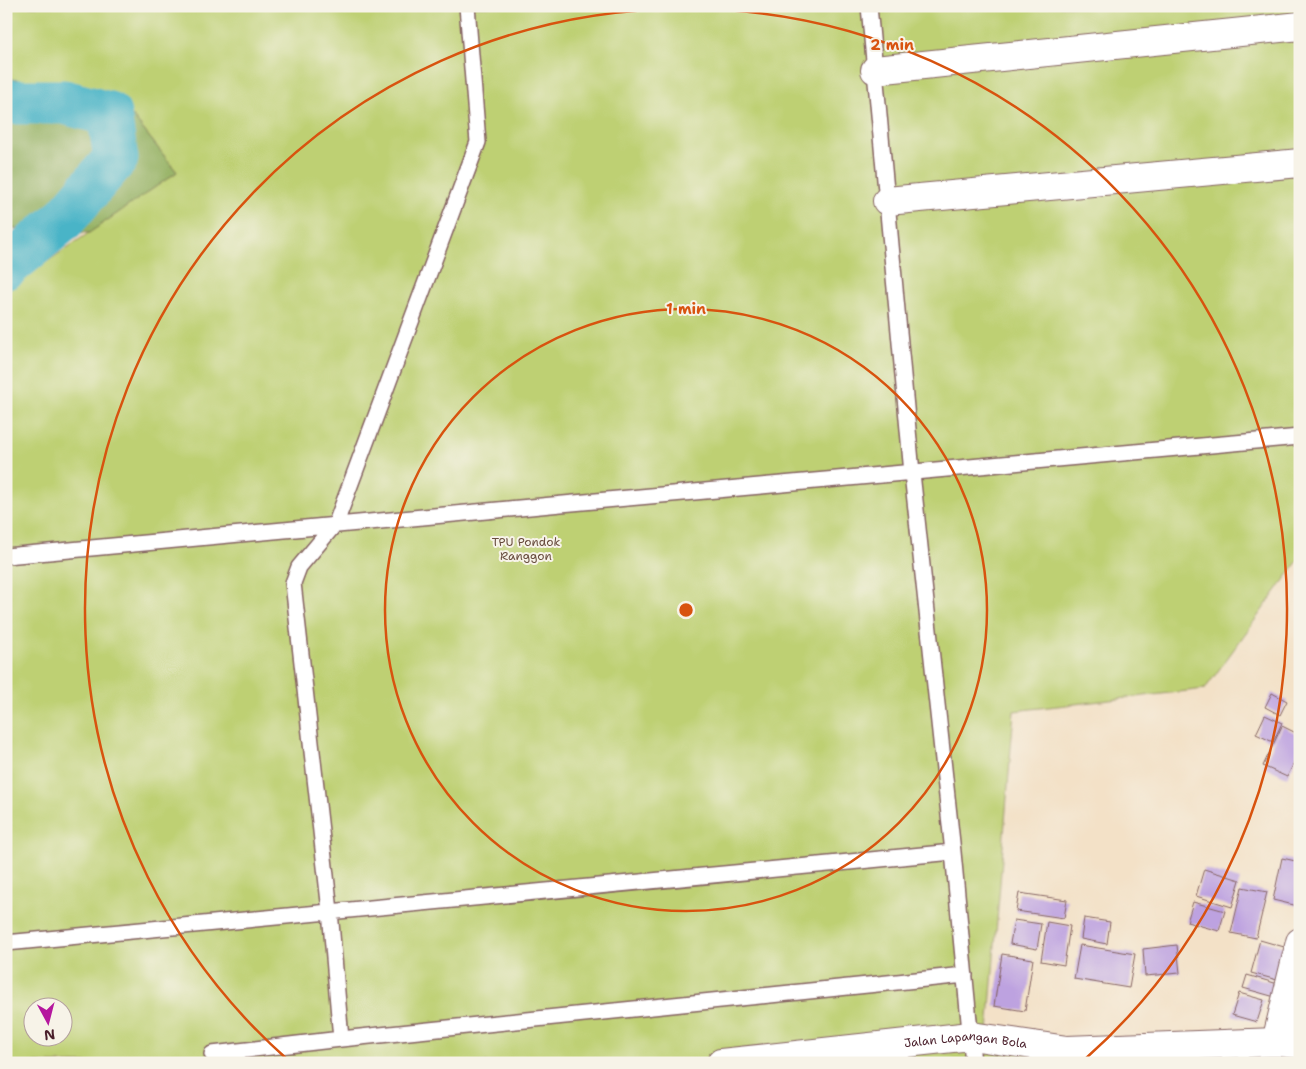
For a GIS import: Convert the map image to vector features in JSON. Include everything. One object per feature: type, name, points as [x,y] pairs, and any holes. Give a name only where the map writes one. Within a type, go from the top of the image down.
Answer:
[{"type":"street","points":[[874,70],[1300,26]]},
{"type":"street","points":[[887,201],[1300,163]]},
{"type":"street","points":[[1288,1043],[1300,942]]},
{"type":"street","name":"Jalan Lapangan Bola","points":[[721,1063],[971,1036],[1067,1050],[1288,1043]]},
{"type":"lane","points":[[341,1040],[330,912],[293,583],[299,567],[336,523],[478,142],[467,6]]},
{"type":"lane","points":[[869,6],[912,473],[954,852],[973,1063]]},
{"type":"lane","points":[[6,556],[336,523],[1300,437]]},
{"type":"lane","points":[[6,943],[954,852]]},
{"type":"lane","points":[[212,1054],[965,976]]},
{"type":"green space","name":"TPU Pondok Ranggon","points":[[6,6],[1300,6],[1300,558],[1205,689],[1014,711],[987,1044],[1093,1063],[212,1063],[211,1057],[123,1063],[6,1063],[6,290],[177,172],[119,99],[6,78]]},
{"type":"green space","points":[[6,78],[119,99],[177,172],[89,233],[6,228]]},
{"type":"building","points":[[1272,693],[1287,701],[1280,715],[1265,707]]},
{"type":"building","points":[[1265,715],[1282,723],[1273,742],[1256,734]]},
{"type":"building","points":[[1282,726],[1300,735],[1300,751],[1287,777],[1263,766]]},
{"type":"building","points":[[1282,858],[1300,862],[1298,906],[1273,900]]},
{"type":"building","points":[[1204,869],[1240,880],[1232,907],[1196,896]]},
{"type":"building","points":[[1242,887],[1267,892],[1256,938],[1231,933]]},
{"type":"building","points":[[1019,893],[1067,900],[1064,918],[1016,911]]},
{"type":"building","points":[[1193,902],[1225,911],[1219,931],[1187,922]]},
{"type":"building","points":[[1084,918],[1110,922],[1107,944],[1081,939]]},
{"type":"building","points":[[1014,920],[1041,924],[1037,949],[1010,944]]},
{"type":"building","points":[[1047,922],[1070,926],[1064,965],[1041,961]]},
{"type":"building","points":[[1260,940],[1291,949],[1281,981],[1251,973]]},
{"type":"building","points":[[1080,945],[1135,954],[1129,988],[1074,979]]},
{"type":"building","points":[[1177,945],[1180,973],[1145,976],[1143,949]]},
{"type":"building","points":[[1002,954],[1033,959],[1025,1011],[994,1006]]},
{"type":"building","points":[[1247,975],[1278,984],[1275,997],[1243,988]]},
{"type":"building","points":[[1239,993],[1264,1000],[1257,1022],[1232,1015]]},
{"type":"building","points":[[1300,1011],[1300,1030],[1295,1029]]},
{"type":"waterway","points":[[6,102],[64,102],[109,114],[116,158],[63,220],[6,267]]}]
